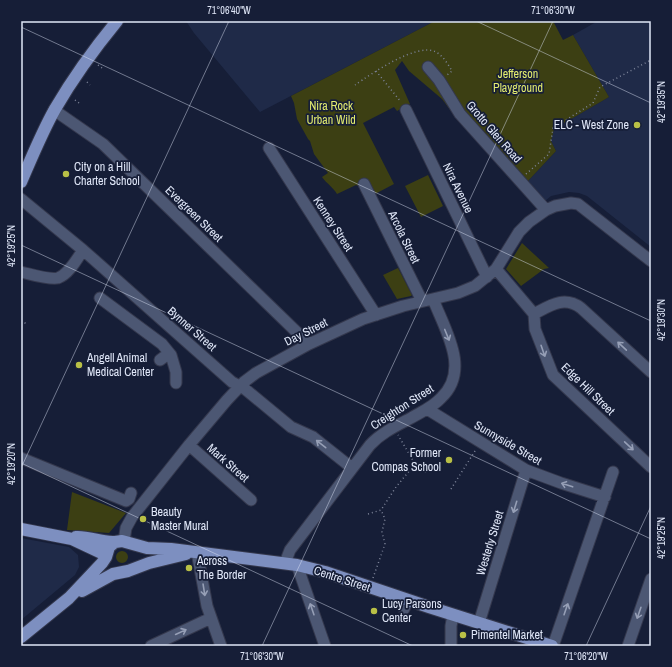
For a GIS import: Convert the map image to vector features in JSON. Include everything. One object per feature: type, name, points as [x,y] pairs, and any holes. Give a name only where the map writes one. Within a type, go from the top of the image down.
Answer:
[{"type":"main road","points":[[21,182],[38,141],[54,110],[85,62],[116,21]]},
{"type":"main road","points":[[21,529],[66,538],[76,540],[106,556],[106,561],[110,568],[126,571],[136,564],[138,554],[135,547],[123,542],[105,542],[82,537],[66,538]]},
{"type":"main road","name":"Centre Street","points":[[21,637],[69,598],[94,573],[106,556],[109,547],[123,542],[147,548],[197,552],[291,564],[325,572],[405,605],[453,615],[552,646]]},
{"type":"main road","name":"Centre Street","points":[[69,598],[109,576],[164,559],[197,552]]},
{"type":"street","name":"Grotto Glen Road","points":[[428,67],[439,80],[460,114],[546,210]]},
{"type":"street","name":"Evergreen Street","points":[[54,110],[102,137],[309,344]]},
{"type":"street","name":"Nira Avenue","points":[[406,110],[487,277]]},
{"type":"street","name":"Kenney Street","points":[[269,148],[376,314]]},
{"type":"street","name":"Arcola Street","points":[[364,184],[422,301]]},
{"type":"street","name":"Bynner Street","points":[[21,199],[83,250],[226,376],[245,389],[288,425],[313,437],[352,468]]},
{"type":"street","name":"Day Street","points":[[123,542],[126,528],[130,520],[189,445],[240,386],[252,376],[309,344],[376,314],[467,290],[487,277],[496,269],[522,229],[546,210],[571,203],[578,204],[651,261]]},
{"type":"street","points":[[21,272],[49,278],[58,278],[66,273],[83,250]]},
{"type":"street","points":[[496,269],[534,314],[557,302],[568,301],[581,308],[651,372]]},
{"type":"street","points":[[100,298],[162,344],[166,358],[176,372],[176,383]]},
{"type":"street","name":"Creighton Street","points":[[291,564],[290,550],[365,450],[377,438],[427,409],[447,393],[453,381],[456,368],[455,358],[453,349],[433,299]]},
{"type":"street","name":"Edge Hill Street","points":[[534,314],[535,329],[553,375],[651,467]]},
{"type":"street","name":"Sunnyside Street","points":[[427,409],[526,470],[604,497]]},
{"type":"street","name":"Mark Street","points":[[189,445],[251,500]]},
{"type":"street","points":[[21,458],[107,488],[126,500],[129,499],[131,493]]},
{"type":"street","name":"Westerly Street","points":[[479,623],[526,470]]},
{"type":"street","points":[[552,646],[613,472]]},
{"type":"street","points":[[197,552],[205,599],[221,646]]},
{"type":"street","points":[[291,564],[324,646]]},
{"type":"street","points":[[628,646],[651,579]]},
{"type":"street","points":[[451,646],[451,626],[453,615]]},
{"type":"street","points":[[151,646],[211,618]]},
{"type":"path","points":[[355,85],[388,63],[420,51],[435,52],[444,59],[452,70]]},
{"type":"path","points":[[523,177],[549,154],[553,128],[593,103],[600,87],[651,60]]},
{"type":"path","points":[[98,65],[102,68]]},
{"type":"path","points":[[376,71],[406,110]]},
{"type":"path","points":[[87,82],[90,85]]},
{"type":"path","points":[[75,100],[79,102]]},
{"type":"path","points":[[21,321],[27,324]]},
{"type":"path","points":[[397,434],[415,464],[427,468],[424,475]]},
{"type":"path","points":[[451,489],[477,448]]},
{"type":"path","points":[[368,514],[381,510],[396,487],[415,464]]},
{"type":"path","points":[[373,578],[385,544],[382,532],[385,519],[381,510]]},
{"type":"shaded area","points":[[186,21],[435,21],[260,112],[194,33]]},
{"type":"shaded area","points":[[598,21],[651,21],[651,247],[587,196],[569,192],[551,196],[545,201],[528,181],[556,151],[551,141],[554,129],[609,97],[573,35]]},
{"type":"shaded area","points":[[21,538],[69,547],[78,555],[79,567],[75,575],[21,620]]},
{"type":"green space","name":"Jefferson Playground","points":[[435,21],[553,21],[563,40],[573,35],[609,97],[554,129],[551,141],[556,151],[528,181],[483,130],[454,115],[442,99],[409,71],[402,61],[395,70],[410,104],[397,111],[394,107],[363,123],[394,184],[375,194],[356,185],[337,194],[322,177],[328,173],[314,154],[310,141],[297,119],[291,96]]},
{"type":"green space","points":[[428,175],[443,206],[421,217],[405,186]]},
{"type":"green space","points":[[522,243],[549,268],[544,269],[521,286],[506,269]]},
{"type":"green space","points":[[398,268],[412,295],[397,299],[383,275]]},
{"type":"green space","points":[[72,492],[126,513],[109,533],[67,530]]},
{"type":"green space","points":[[120,551],[124,551],[128,557],[124,563],[120,563],[116,559],[116,555]]},
{"type":"place","name":"ELC - West Zone","points":[[637,125]]},
{"type":"place","name":"City on a Hill Charter School","points":[[66,174]]},
{"type":"place","name":"Angell Animal Medical Center","points":[[79,365]]},
{"type":"place","name":"Former Compas School","points":[[449,460]]},
{"type":"place","name":"Beauty Master Mural","points":[[143,519]]},
{"type":"place","name":"Across The Border","points":[[189,568]]},
{"type":"place","name":"Lucy Parsons Center","points":[[374,611]]},
{"type":"place","name":"Pimentel Market","points":[[463,635]]},
{"type":"park label","name":"Nira Rock Urban Wild","points":[[331,113]]}]
